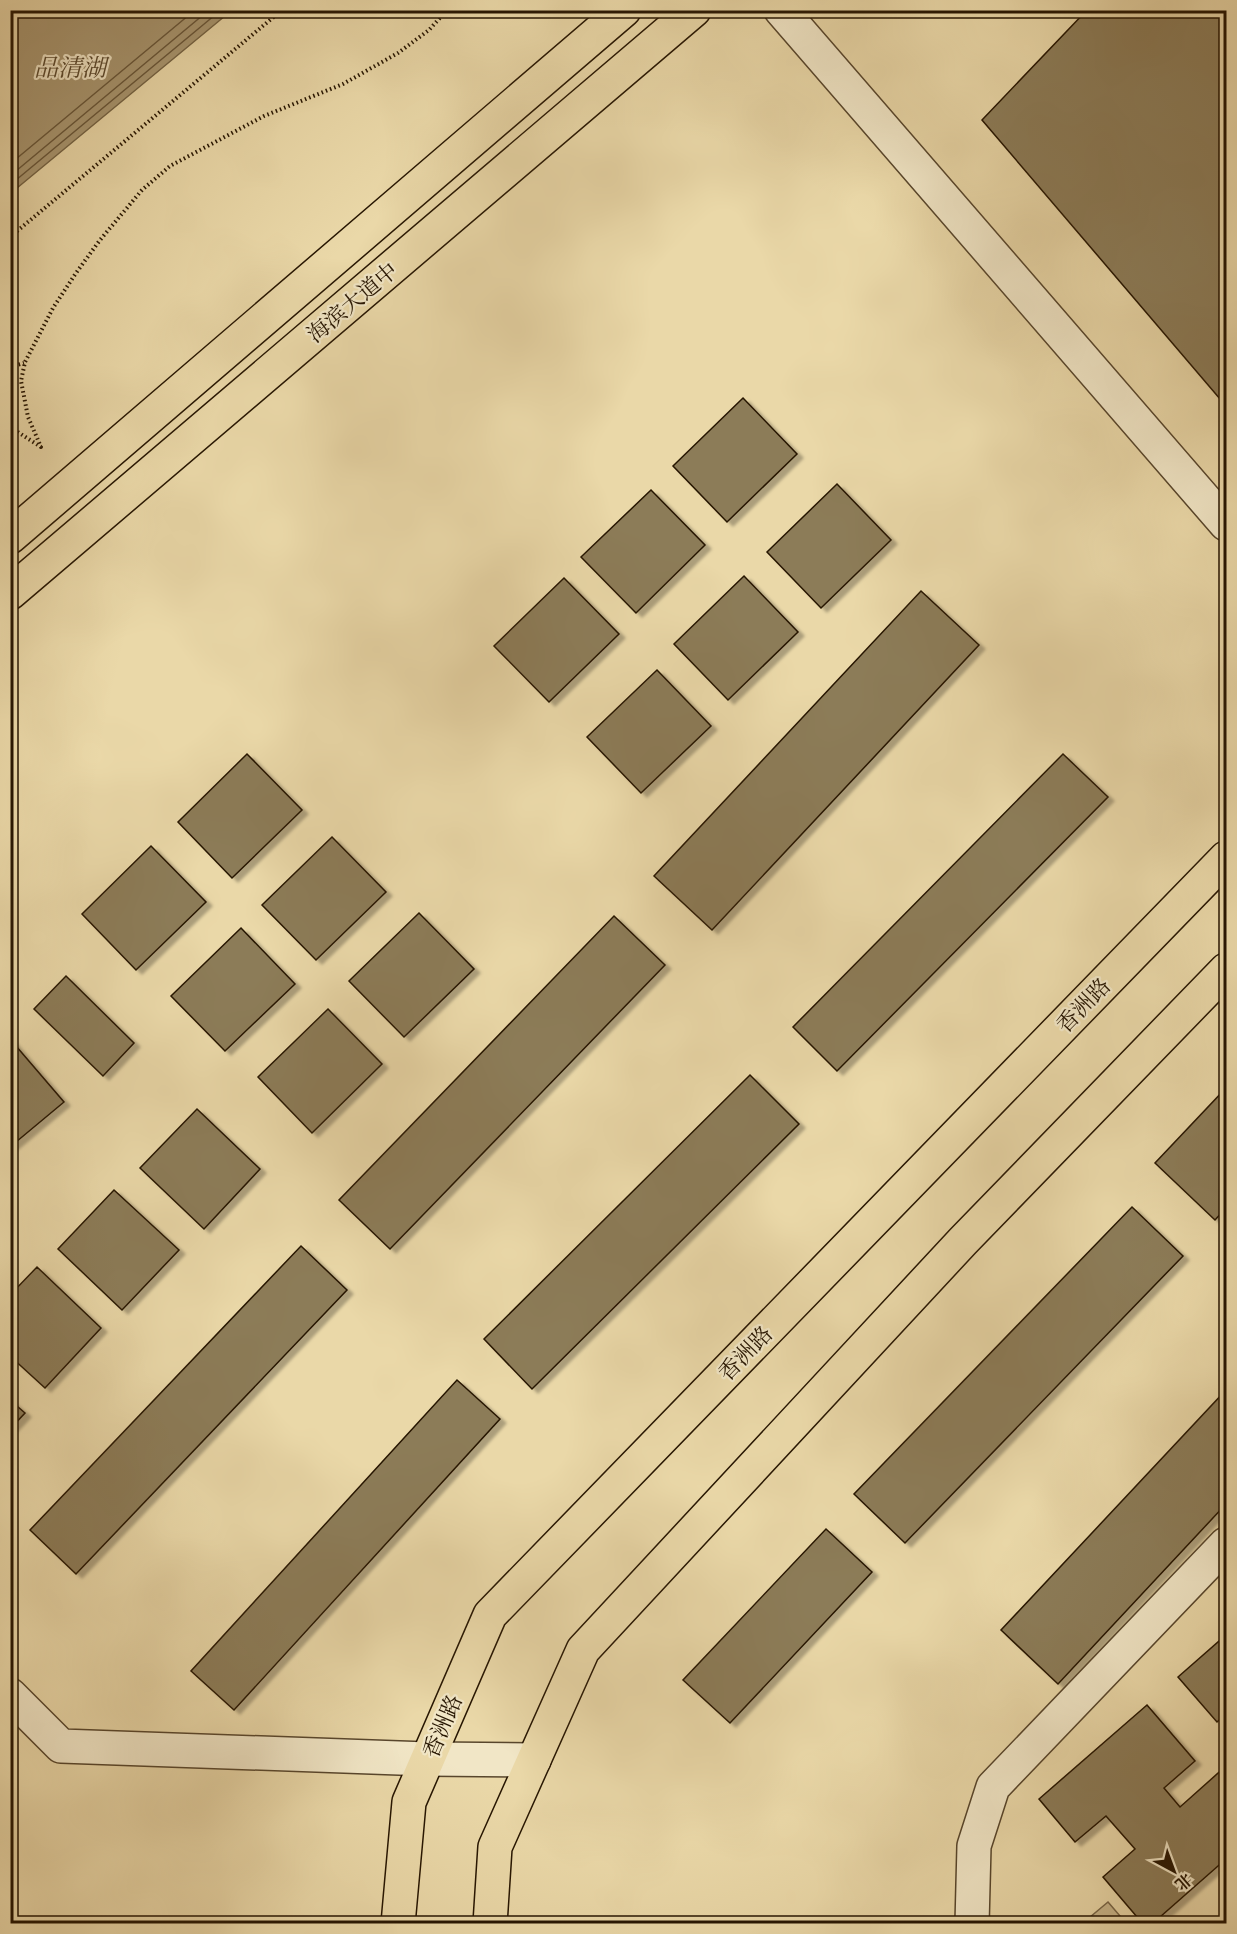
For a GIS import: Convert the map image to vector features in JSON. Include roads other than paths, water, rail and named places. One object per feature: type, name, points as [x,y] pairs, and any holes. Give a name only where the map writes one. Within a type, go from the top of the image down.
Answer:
[{"type":"main road","name":"海滨大道中","points":[[10,537],[624,10]]},
{"type":"main road","name":"海滨大道中","points":[[10,593],[694,10]]},
{"type":"main road","name":"香洲路","points":[[398,1923],[409,1802],[490,1616],[1227,858]]},
{"type":"main road","points":[[490,1923],[495,1847],[583,1650],[963,1242],[1227,970]]},
{"type":"street","points":[[781,10],[1227,524]]},
{"type":"street","points":[[972,1923],[974,1846],[993,1787],[1227,1544]]},
{"type":"street","points":[[10,1695],[61,1746],[428,1759],[534,1760]]},
{"type":"water","name":"品清湖","points":[[11,10],[231,10],[231,11],[11,193]]}]
